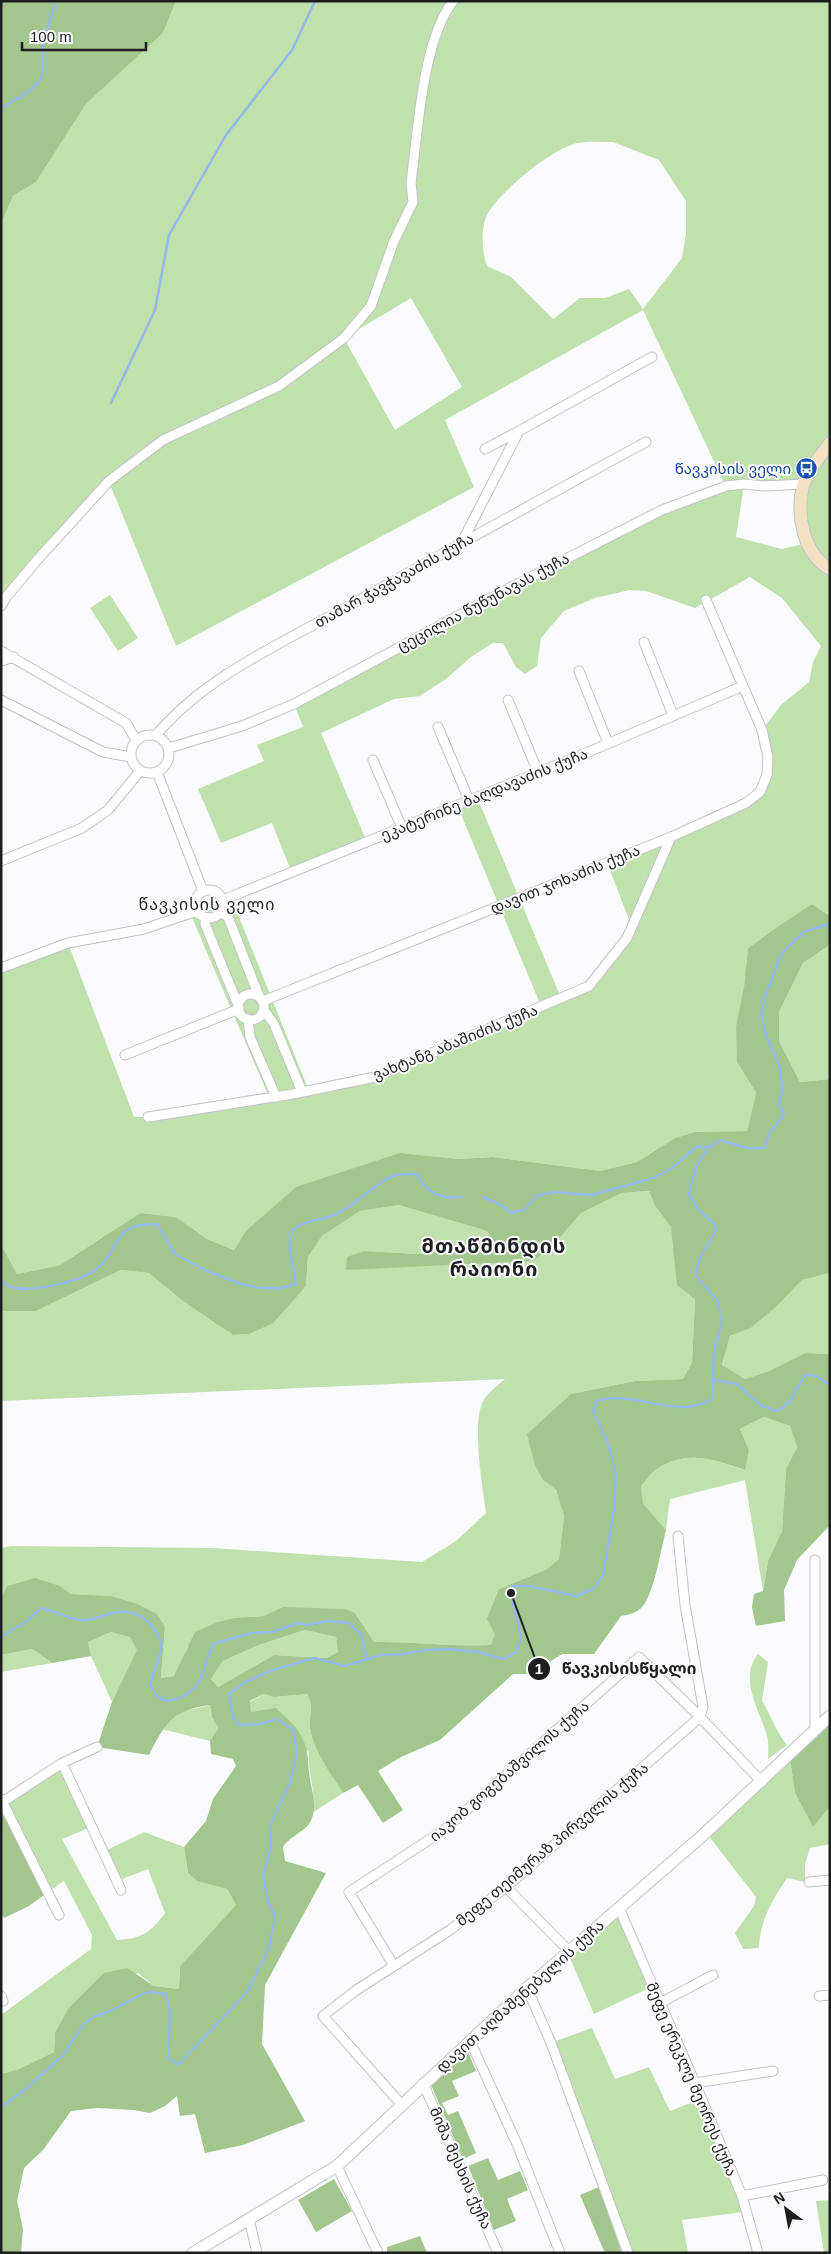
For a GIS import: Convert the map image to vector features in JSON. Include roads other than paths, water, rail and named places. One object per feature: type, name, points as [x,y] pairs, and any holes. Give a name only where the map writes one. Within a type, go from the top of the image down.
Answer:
[{"type":"main road","points":[[830,443],[803,484],[800,508],[801,523],[808,543],[818,560],[830,570]]},
{"type":"street","points":[[1,606],[38,559],[109,481],[163,440],[279,386],[344,338],[370,306],[394,242],[413,202],[412,182],[431,53],[435,34],[446,10],[453,1]]},
{"type":"street","points":[[485,449],[652,357]]},
{"type":"street","points":[[463,541],[520,431]]},
{"type":"street","name":"თამარ ჭავჭავაძის ქუჩა","points":[[156,735],[170,718],[193,698],[248,661],[646,442]]},
{"type":"street","name":"ცეცილია წუწუნავას ქუჩა","points":[[169,748],[242,726],[294,704],[517,584],[662,510],[726,486],[744,484],[765,486],[803,484]]},
{"type":"street","points":[[706,600],[743,686]]},
{"type":"street","points":[[644,642],[673,715]]},
{"type":"street","points":[[1,651],[126,723],[136,740]]},
{"type":"street","points":[[1,661],[14,657]]},
{"type":"street","points":[[579,671],[608,743]]},
{"type":"street","name":"ეკატერინე ბაღდავაძის ქუჩა","points":[[223,900],[402,828],[743,686]]},
{"type":"street","name":"დავით ჯოხაძის ქუჩა","points":[[261,998],[671,837],[746,803],[760,792],[767,774],[768,757],[762,730],[743,686]]},
{"type":"street","points":[[1,700],[103,752],[131,757]]},
{"type":"street","points":[[508,700],[538,772]]},
{"type":"street","points":[[438,727],[469,800]]},
{"type":"street","points":[[149,734],[162,738],[169,748],[168,762],[157,772],[146,773],[140,770],[134,765],[131,757],[131,751],[136,740],[149,734]]},
{"type":"street","points":[[373,760],[402,828]]},
{"type":"street","points":[[1,861],[82,828],[108,810],[140,770]]},
{"type":"street","points":[[157,772],[203,891]]},
{"type":"street","name":"ვახტანგ აბაშიძის ქუჩა","points":[[148,1117],[302,1092],[375,1077],[589,986],[627,938],[671,837]]},
{"type":"street","points":[[214,890],[218,892],[223,900],[221,912],[213,918],[206,918],[197,910],[195,901],[203,891],[214,890]]},
{"type":"street","points":[[1,968],[68,943],[144,929],[197,910]]},
{"type":"street","points":[[221,912],[228,917],[261,998],[264,1010],[274,1024],[302,1092]]},
{"type":"street","points":[[206,918],[205,924],[241,1015],[248,1019],[257,1018],[264,1010]]},
{"type":"street","points":[[125,1055],[239,1007],[245,995],[251,994],[261,998]]},
{"type":"street","points":[[248,1019],[250,1037],[276,1096]]},
{"type":"street","points":[[678,1536],[685,1605],[703,1706],[700,1716]]},
{"type":"street","points":[[815,1560],[815,1730]]},
{"type":"street","name":"იაკობ გოგებაშვილის ქუჩა","points":[[394,1966],[349,1892],[444,1830],[639,1657],[700,1716],[762,1782]]},
{"type":"street","name":"მეფე თეიმურაზ პირველის ქუჩა","points":[[401,2104],[323,2016],[355,1991],[450,1930],[506,1887],[700,1716]]},
{"type":"street","name":"დავით აღმაშენებელის ქუჩა","points":[[193,2253],[337,2166],[423,2083],[569,1951],[762,1782],[830,1716]]},
{"type":"street","points":[[59,1916],[2,1801],[62,1763],[97,1747]]},
{"type":"street","points":[[62,1763],[121,1890]]},
{"type":"street","points":[[809,1882],[830,1880]]},
{"type":"street","points":[[506,1887],[569,1951]]},
{"type":"street","name":"მეფე ერეკლე მეორეს ქუჩა","points":[[619,1908],[696,2083],[742,2196],[758,2253]]},
{"type":"street","points":[[660,2003],[713,1975]]},
{"type":"street","points":[[528,1988],[551,2043],[628,2253]]},
{"type":"street","points":[[820,1996],[830,1995]]},
{"type":"street","points":[[470,2041],[517,2144],[560,2253]]},
{"type":"street","points":[[696,2083],[774,2071]]},
{"type":"street","name":"მიშა მესხის ქუჩა","points":[[423,2083],[498,2253]]},
{"type":"street","points":[[337,2166],[378,2253]]},
{"type":"street","points":[[742,2196],[824,2180]]},
{"type":"street","points":[[248,2219],[258,2253]]},
{"type":"waterway","points":[[1,108],[26,93],[41,78],[44,42],[56,1]]},
{"type":"waterway","points":[[111,403],[155,310],[169,235],[226,135],[292,50],[315,1]]},
{"type":"waterway","points":[[1,2107],[27,2088],[64,2054],[83,2025],[93,2017],[110,2011],[147,1992],[166,1994],[170,2013],[168,2058],[178,2065],[248,1991],[269,1947],[275,1916],[268,1902],[263,1875],[270,1850],[271,1823],[290,1783],[297,1752],[293,1730],[277,1719],[261,1724],[239,1725],[233,1717],[229,1694],[245,1682],[270,1671],[314,1658],[345,1666],[381,1655],[449,1649],[478,1652],[503,1659],[516,1652],[521,1638],[511,1593],[513,1586],[528,1586],[577,1596],[594,1588],[603,1575],[614,1509],[616,1475],[608,1444],[593,1411],[597,1401],[611,1398],[685,1407],[699,1405],[712,1399],[714,1350],[721,1326],[720,1312],[717,1300],[695,1275],[700,1258],[716,1230],[714,1224],[698,1209],[689,1195],[693,1178],[702,1157],[707,1150],[720,1140],[747,1148],[764,1148],[770,1133],[784,1114],[779,1105],[782,1088],[780,1068],[767,1038],[761,1016],[764,999],[781,954],[805,931],[830,924]]},
{"type":"waterway","points":[[483,1197],[501,1205],[511,1213],[524,1210],[536,1196],[554,1192],[592,1195],[653,1178],[671,1169],[696,1147],[708,1147]]},
{"type":"waterway","points":[[1,1281],[11,1287],[29,1289],[77,1279],[94,1271],[103,1263],[118,1239],[131,1228],[157,1224],[175,1254],[203,1269],[240,1284],[260,1288],[281,1288],[296,1284],[290,1252],[290,1240],[294,1230],[298,1226],[326,1218],[347,1208],[385,1180],[401,1174],[416,1174],[425,1186],[434,1193],[440,1196],[462,1197]]},
{"type":"waterway","points":[[714,1380],[737,1384],[760,1405],[777,1411],[789,1403],[805,1375],[816,1376],[830,1385]]},
{"type":"waterway","points":[[1,1637],[27,1621],[41,1608],[79,1620],[119,1612],[135,1614],[148,1622],[159,1638],[160,1652],[150,1685],[156,1695],[162,1699],[169,1700],[182,1697],[194,1689],[203,1674],[213,1644],[251,1633],[272,1632],[298,1623],[306,1625],[329,1621],[349,1623],[361,1635],[367,1660]]},
{"type":"place","name":"წავკისის ველი","points":[[807,468]]},
{"type":"place","name":"წავკისისწყალი","points":[[511,1593]]},
{"type":"district","name":"წავკისის ველი","points":[[207,904]]},
{"type":"district","name":"მთაწმინდის რაიონი","points":[[494,1258]]}]
